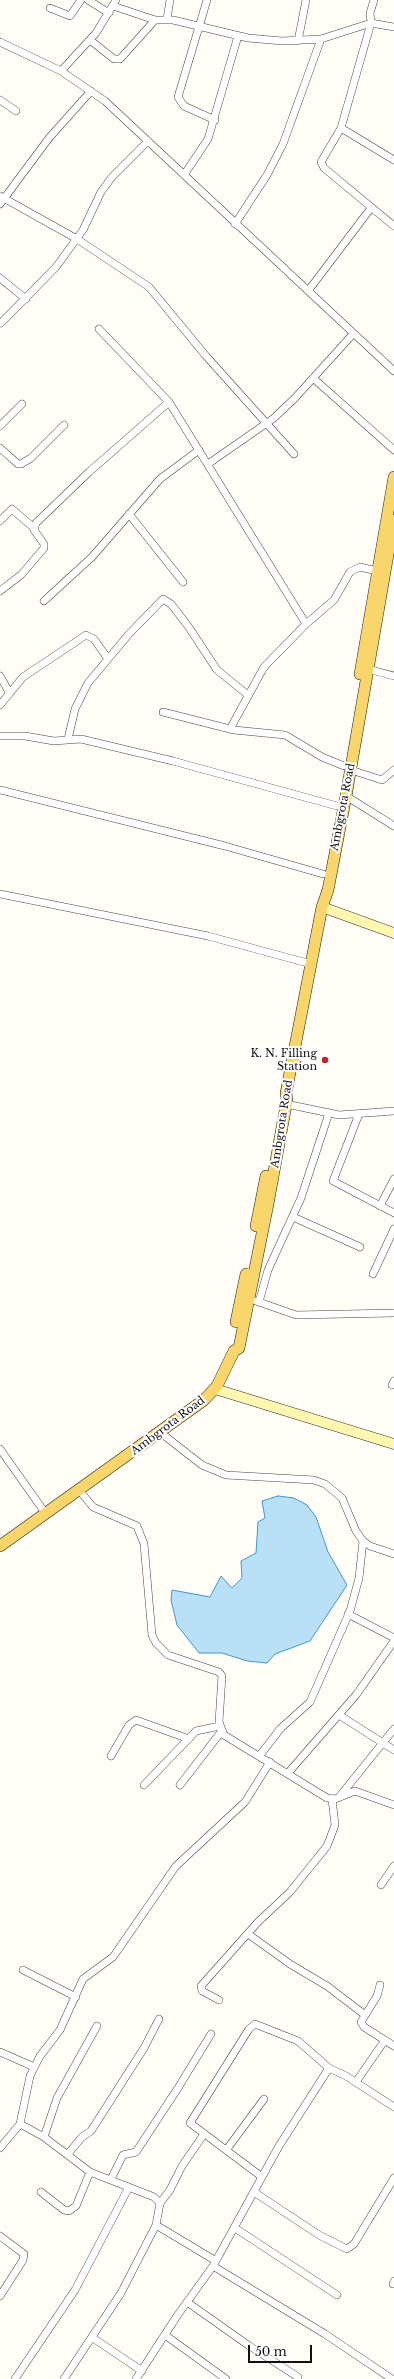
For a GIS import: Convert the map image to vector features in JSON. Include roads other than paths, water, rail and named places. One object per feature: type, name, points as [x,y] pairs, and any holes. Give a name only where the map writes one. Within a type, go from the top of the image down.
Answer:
[{"type":"main road","points":[[322,903],[320,892],[323,874],[337,806],[348,768],[385,570],[394,477]]},
{"type":"main road","name":"Ambgrota Road","points":[[0,1546],[161,1433],[215,1389],[234,1351],[239,1348],[253,1300],[286,1101],[322,903],[328,890],[346,796],[348,768],[368,670],[394,520]]},
{"type":"main road","points":[[234,1351],[239,1300],[282,1099],[286,1101]]},
{"type":"street","points":[[50,8],[70,16],[81,0]]},
{"type":"street","points":[[88,0],[109,13]]},
{"type":"street","points":[[167,19],[170,0]]},
{"type":"street","points":[[207,0],[178,100],[184,106],[215,120]]},
{"type":"street","points":[[298,41],[306,0]]},
{"type":"street","points":[[374,0],[370,13],[370,23],[341,128],[323,158],[322,165],[394,226]]},
{"type":"street","points":[[61,71],[90,40],[109,13],[114,3],[155,20],[167,19],[238,36],[282,41],[321,39],[370,23],[394,27]]},
{"type":"street","points":[[90,40],[114,59],[120,60],[155,20]]},
{"type":"street","points":[[184,175],[206,143],[215,120],[238,36]]},
{"type":"street","points":[[235,224],[267,175],[283,144],[321,39]]},
{"type":"street","points":[[0,42],[61,71],[91,91],[148,141],[235,224],[394,371]]},
{"type":"street","points":[[91,91],[50,138],[1,200],[77,239],[149,287],[206,356],[294,454]]},
{"type":"street","points":[[0,100],[16,110]]},
{"type":"street","points":[[341,128],[394,160]]},
{"type":"street","points":[[1,324],[56,267],[77,239],[101,192],[112,177],[148,141]]},
{"type":"street","points":[[308,291],[371,208]]},
{"type":"street","points":[[0,278],[26,299]]},
{"type":"street","points":[[99,329],[168,402],[208,464],[306,624]]},
{"type":"street","points":[[208,464],[266,424],[313,378],[353,334]]},
{"type":"street","points":[[313,378],[394,450]]},
{"type":"street","points":[[34,528],[36,523],[89,472],[168,402]]},
{"type":"street","points":[[0,426],[22,404]]},
{"type":"street","points":[[0,448],[18,464],[21,464],[31,458],[64,426]]},
{"type":"street","points":[[44,601],[92,557],[168,471],[199,450]]},
{"type":"street","points":[[0,521],[12,509],[34,528],[44,544],[44,548],[21,574],[0,591]]},
{"type":"street","points":[[129,514],[183,582]]},
{"type":"street","points":[[230,729],[248,695],[270,659],[306,624],[334,600],[353,570],[360,567],[385,570]]},
{"type":"street","points":[[68,739],[80,696],[88,683],[163,599],[171,604],[188,626],[212,664],[248,695]]},
{"type":"street","points":[[0,705],[9,692],[31,670],[86,635],[94,639],[108,659]]},
{"type":"street","points":[[368,670],[394,676]]},
{"type":"street","points":[[0,676],[9,692]]},
{"type":"street","points":[[163,712],[230,729],[285,734],[322,757],[382,780],[394,770]]},
{"type":"street","points":[[0,736],[25,736],[54,741],[81,739],[173,761],[337,806]]},
{"type":"street","points":[[0,790],[224,846],[323,874]]},
{"type":"street","points":[[346,796],[394,826]]},
{"type":"street","points":[[0,894],[208,936],[311,964]]},
{"type":"street","points":[[322,903],[394,933]]},
{"type":"street","points":[[286,1101],[329,1113],[345,1115],[394,1111]]},
{"type":"street","points":[[329,1113],[293,1217],[253,1300],[296,1315],[394,1313]]},
{"type":"street","points":[[359,1114],[333,1180],[394,1212]]},
{"type":"street","points":[[380,1206],[394,1179]]},
{"type":"street","points":[[293,1217],[360,1247]]},
{"type":"street","points":[[373,1274],[394,1229]]},
{"type":"street","points":[[215,1389],[394,1444]]},
{"type":"street","points":[[161,1433],[202,1465],[226,1475],[314,1480],[325,1484],[342,1498],[356,1531],[363,1541],[370,1546],[394,1554]]},
{"type":"street","points":[[0,1449],[46,1514]]},
{"type":"street","points":[[79,1490],[93,1507],[137,1526],[144,1544],[152,1635],[156,1643],[168,1656],[219,1672],[222,1676],[220,1729],[180,1785]]},
{"type":"street","points":[[260,1755],[281,1728],[310,1702],[348,1614],[359,1578],[363,1541]]},
{"type":"street","points":[[348,1614],[394,1638]]},
{"type":"street","points":[[288,1773],[339,1715],[394,1641]]},
{"type":"street","points":[[339,1715],[394,1750]]},
{"type":"street","points":[[111,1756],[129,1724],[136,1720],[189,1739]]},
{"type":"street","points":[[144,1785],[200,1728],[220,1729],[327,1798],[336,1798],[355,1791],[394,1805]]},
{"type":"street","points":[[219,2000],[202,1991],[201,1986],[248,1934],[290,1892],[327,1846],[333,1834],[336,1798],[394,1729]]},
{"type":"street","points":[[0,2148],[20,2124],[25,2092],[34,2067],[60,2030],[83,1979],[113,1957],[176,1866],[245,1802],[270,1762]]},
{"type":"street","points":[[381,1885],[394,1866]]},
{"type":"street","points":[[248,1934],[290,1964],[327,1986],[365,2015]]},
{"type":"street","points":[[23,1970],[76,1997]]},
{"type":"street","points":[[380,1985],[377,1996],[361,2022],[362,2025],[394,2046]]},
{"type":"street","points":[[68,2154],[82,2137],[91,2131],[144,2048],[159,2019]]},
{"type":"street","points":[[262,2177],[227,2149],[192,2126],[190,2120],[218,2082],[249,2029],[255,2024],[298,2040],[330,2068],[356,2082],[394,2107]]},
{"type":"street","points":[[44,2137],[57,2098],[97,2026]]},
{"type":"street","points":[[111,2180],[123,2155],[136,2152],[211,2034]]},
{"type":"street","points":[[356,2082],[385,2040]]},
{"type":"street","points":[[0,2052],[34,2067]]},
{"type":"street","points":[[136,2379],[214,2264],[262,2177],[294,2123],[330,2068]]},
{"type":"street","points":[[227,2149],[264,2099]]},
{"type":"street","points":[[20,2124],[44,2137],[90,2172],[154,2197],[160,2203]]},
{"type":"street","points":[[64,2379],[93,2338],[121,2293],[156,2225],[160,2203],[170,2190],[182,2166],[204,2134]]},
{"type":"street","points":[[41,2192],[64,2210],[69,2211],[76,2206],[90,2172]]},
{"type":"street","points":[[254,2192],[319,2235],[347,2249],[354,2244],[394,2178]]},
{"type":"street","points":[[16,2379],[75,2290],[129,2186]]},
{"type":"street","points":[[156,2225],[392,2379]]},
{"type":"street","points":[[235,2228],[337,2295]]},
{"type":"street","points":[[0,2236],[24,2254],[23,2260],[0,2296]]},
{"type":"street","points":[[187,2302],[248,2345],[298,2376]]},
{"type":"street","points":[[165,2335],[226,2379]]},
{"type":"street","points":[[93,2338],[142,2371]]},
{"type":"water","points":[[278,1496],[294,1498],[307,1505],[316,1517],[328,1552],[347,1585],[310,1641],[275,1654],[267,1663],[247,1661],[222,1653],[199,1653],[177,1625],[171,1600],[172,1590],[210,1597],[221,1576],[232,1588],[242,1578],[241,1561],[256,1553],[258,1522],[265,1518],[262,1501]]},
{"type":"place","name":"K. N. Filling Station","points":[[325,1060]]}]
